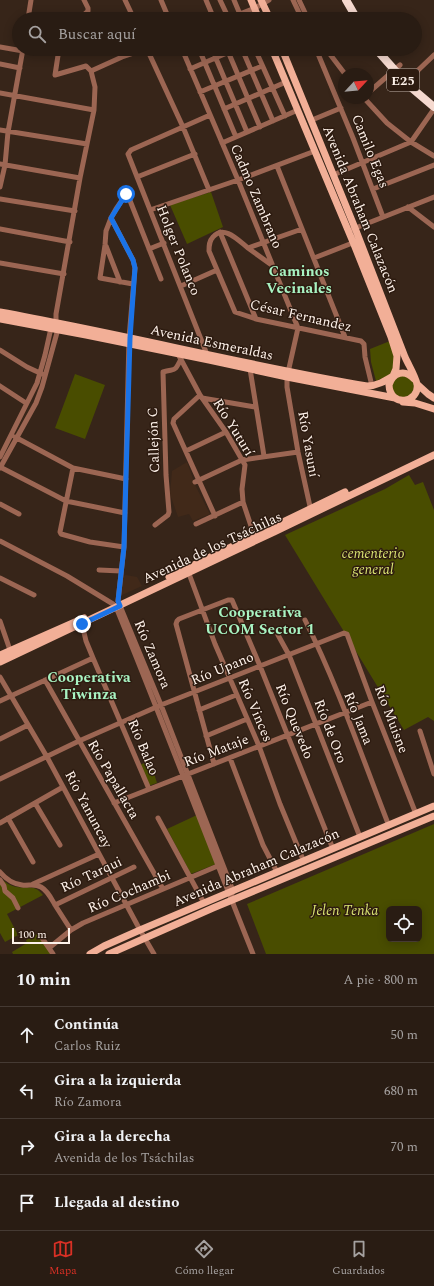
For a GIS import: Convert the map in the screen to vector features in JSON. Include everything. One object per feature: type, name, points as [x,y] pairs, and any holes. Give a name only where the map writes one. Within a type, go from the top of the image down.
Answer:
[{"type":"highway","points":[[346,0],[351,12]]},
{"type":"highway","name":"E25","points":[[384,56],[397,68],[421,97],[434,108]]},
{"type":"main road","points":[[251,0],[256,12]]},
{"type":"main road","points":[[264,1],[268,12]]},
{"type":"main road","name":"Avenida Abraham Calazacón","points":[[275,56],[315,151],[352,230]]},
{"type":"main road","name":"Avenida Abraham Calazacón","points":[[286,56],[333,175],[395,347],[397,363],[394,376]]},
{"type":"main road","name":"Avenida Abraham Calazacón","points":[[356,241],[416,381],[428,394],[434,398]]},
{"type":"main road","name":"Avenida Esmeraldas","points":[[0,312],[55,327]]},
{"type":"main road","name":"Avenida Esmeraldas","points":[[0,319],[55,327],[208,357],[415,403],[434,409]]},
{"type":"main road","name":"Avenida Esmeraldas","points":[[129,341],[179,357],[208,357],[250,369],[372,386]]},
{"type":"main road","points":[[372,386],[380,384],[394,376],[402,372],[407,373],[416,381],[417,389],[408,400],[397,399],[391,394],[389,385],[394,376]]},
{"type":"main road","name":"Avenida de los Tsáchilas","points":[[311,512],[434,450]]},
{"type":"main road","name":"Avenida de los Tsáchilas","points":[[0,655],[117,604],[434,455]]},
{"type":"main road","name":"Avenida de los Tsáchilas","points":[[0,662],[82,624],[117,604]]},
{"type":"main road","name":"Avenida Abraham Calazacón","points":[[90,954],[140,930],[434,806]]},
{"type":"main road","name":"Avenida Abraham Calazacón","points":[[109,954],[434,816]]},
{"type":"street","points":[[29,12],[31,1],[37,0]]},
{"type":"street","points":[[84,0],[88,8],[87,12]]},
{"type":"street","points":[[126,0],[131,12]]},
{"type":"street","points":[[161,0],[166,12]]},
{"type":"street","points":[[206,0],[211,12]]},
{"type":"street","points":[[220,0],[225,12]]},
{"type":"street","points":[[234,0],[239,12]]},
{"type":"street","points":[[293,0],[299,12]]},
{"type":"street","points":[[299,0],[305,12]]},
{"type":"street","points":[[248,12],[264,1]]},
{"type":"street","points":[[0,47],[12,49]]},
{"type":"street","points":[[411,77],[434,55]]},
{"type":"street","points":[[0,187],[2,165],[22,56]]},
{"type":"street","points":[[58,56],[55,75],[86,66],[91,71],[94,87],[94,110],[80,178],[55,327],[38,397],[0,468],[66,501],[125,513]]},
{"type":"street","points":[[91,71],[125,56]]},
{"type":"street","points":[[150,56],[195,154],[209,190]]},
{"type":"street","name":"Cadmo Zambrano","points":[[185,56],[238,180],[298,328]]},
{"type":"street","points":[[202,56],[236,137]]},
{"type":"street","points":[[190,69],[219,56]]},
{"type":"street","points":[[229,56],[260,127]]},
{"type":"street","points":[[245,56],[273,121]]},
{"type":"street","points":[[258,56],[285,116]]},
{"type":"street","name":"Camilo Egas","points":[[319,56],[363,162],[383,217]]},
{"type":"street","points":[[331,56],[340,68]]},
{"type":"street","points":[[216,58],[247,132]]},
{"type":"street","points":[[0,64],[20,68]]},
{"type":"street","points":[[200,92],[262,66]]},
{"type":"street","points":[[374,88],[397,68]]},
{"type":"street","points":[[224,109],[286,82]]},
{"type":"street","points":[[0,93],[94,110]]},
{"type":"street","name":"Camilo Egas","points":[[370,104],[387,123],[411,142],[434,156]]},
{"type":"street","points":[[312,120],[341,108]]},
{"type":"street","points":[[333,175],[411,142],[434,108]]},
{"type":"street","points":[[222,143],[298,110]]},
{"type":"street","points":[[183,127],[210,115]]},
{"type":"street","name":"Holger Polanco","points":[[183,127],[131,150],[128,154],[208,357]]},
{"type":"street","points":[[0,130],[87,144]]},
{"type":"street","points":[[150,210],[238,180],[315,151]]},
{"type":"street","points":[[138,177],[195,154]]},
{"type":"street","points":[[2,165],[80,178]]},
{"type":"street","points":[[373,189],[434,165]]},
{"type":"street","points":[[277,166],[345,337]]},
{"type":"street","points":[[133,284],[100,278],[106,231],[111,218],[128,193],[161,279]]},
{"type":"street","points":[[352,230],[434,197]]},
{"type":"street","points":[[0,199],[75,211]]},
{"type":"street","points":[[408,207],[434,227]]},
{"type":"street","name":"Río Zamora","points":[[111,218],[133,260],[135,268],[129,341],[124,547],[117,604],[159,706],[230,892],[231,901],[253,954]]},
{"type":"street","points":[[0,229],[70,242]]},
{"type":"street","points":[[248,248],[302,229]]},
{"type":"street","points":[[223,232],[230,234],[274,267]]},
{"type":"street","points":[[223,232],[256,319]]},
{"type":"street","name":"Holger Polanco","points":[[223,232],[213,237],[209,246],[209,251],[235,312]]},
{"type":"street","points":[[314,258],[356,241]]},
{"type":"street","points":[[149,249],[164,243]]},
{"type":"street","points":[[105,246],[120,282]]},
{"type":"street","points":[[0,263],[64,274]]},
{"type":"street","points":[[181,286],[217,270]]},
{"type":"street","name":"César Fernandez","points":[[235,312],[256,319],[345,337],[362,342],[372,386]]},
{"type":"street","points":[[288,374],[298,328]]},
{"type":"street","points":[[0,350],[27,367],[43,374]]},
{"type":"street","name":"Río Yuturí","points":[[179,357],[201,397],[226,432],[245,465],[242,489],[243,502],[255,538]]},
{"type":"street","name":"Callejón C","points":[[156,525],[168,515],[169,512],[166,475],[163,372],[173,371],[177,367],[179,357]]},
{"type":"street","points":[[250,369],[264,456]]},
{"type":"street","points":[[0,457],[26,403],[43,374]]},
{"type":"street","name":"Río Yasuní","points":[[288,374],[287,387],[298,452],[311,512]]},
{"type":"street","points":[[0,386],[26,403]]},
{"type":"street","points":[[32,394],[38,397]]},
{"type":"street","points":[[215,516],[197,481],[173,421],[201,397],[255,407]]},
{"type":"street","points":[[186,451],[226,432]]},
{"type":"street","points":[[11,435],[73,468],[126,479]]},
{"type":"street","points":[[197,481],[242,460],[298,452]]},
{"type":"street","points":[[73,468],[60,529],[61,534],[90,542],[124,547]]},
{"type":"street","points":[[196,524],[243,502]]},
{"type":"street","points":[[0,504],[19,514]]},
{"type":"street","points":[[0,541],[46,564],[117,604]]},
{"type":"street","points":[[99,570],[121,571]]},
{"type":"street","name":"Río Vinces","points":[[188,570],[215,644],[259,746],[304,862]]},
{"type":"street","points":[[0,578],[34,596]]},
{"type":"street","name":"Río Quevedo","points":[[203,611],[228,600],[232,600],[333,849]]},
{"type":"street","points":[[203,611],[177,621],[177,627],[214,764]]},
{"type":"street","points":[[0,620],[10,650]]},
{"type":"street","name":"Río Jama","points":[[305,620],[317,644],[389,826]]},
{"type":"street","name":"Río Balao","points":[[82,624],[86,641],[149,789]]},
{"type":"street","name":"Río Upano","points":[[0,779],[159,706],[345,633]]},
{"type":"street","name":"Río Muisne","points":[[345,633],[416,814]]},
{"type":"street","name":"Río de Oro","points":[[278,635],[289,655],[360,837]]},
{"type":"street","points":[[0,702],[93,658]]},
{"type":"street","name":"Río Yanuncay","points":[[0,677],[47,757],[154,954]]},
{"type":"street","name":"Río Papallacta","points":[[45,680],[163,889]]},
{"type":"street","points":[[199,710],[236,695]]},
{"type":"street","name":"Río Mataje","points":[[114,803],[372,702]]},
{"type":"street","points":[[206,736],[247,719]]},
{"type":"street","points":[[0,739],[28,725]]},
{"type":"street","points":[[420,731],[434,774]]},
{"type":"street","points":[[230,758],[263,845],[277,872]]},
{"type":"street","points":[[0,823],[63,788]]},
{"type":"street","points":[[35,803],[60,845]]},
{"type":"street","points":[[8,818],[33,862]]},
{"type":"street","points":[[158,818],[204,903]]},
{"type":"street","points":[[0,872],[12,882],[21,885],[33,884],[99,854]]},
{"type":"street","name":"Río Cochambi","points":[[49,948],[71,930],[126,904],[220,865]]},
{"type":"street","name":"Río Tarqui","points":[[33,884],[41,887],[55,904],[134,867]]},
{"type":"street","points":[[0,880],[5,891],[13,898],[18,908]]},
{"type":"street","points":[[55,904],[71,930]]},
{"type":"street","points":[[40,935],[53,954]]},
{"type":"shaded area","points":[[187,462],[196,487],[210,514],[193,521],[189,514],[178,517],[170,494],[172,471]]},
{"type":"shaded area","points":[[126,575],[137,577],[142,586],[120,596],[122,577]]},
{"type":"green space","points":[[211,192],[223,227],[187,244],[170,205]]},
{"type":"green space","points":[[390,341],[396,355],[392,374],[376,381],[371,362],[370,349]]},
{"type":"green space","points":[[75,374],[105,385],[85,439],[55,428]]},
{"type":"green space","points":[[403,375],[411,378],[414,386],[411,394],[403,397],[395,394],[392,386],[395,378]]},
{"type":"green space","name":"cementerio general","points":[[409,475],[415,485],[423,482],[434,510],[434,721],[428,717],[404,730],[285,535],[385,489]]},
{"type":"green space","points":[[150,760],[157,783],[148,786],[140,765]]},
{"type":"green space","points":[[197,815],[216,864],[191,874],[167,829]]},
{"type":"green space","name":"Jelen Tenka","points":[[434,824],[434,954],[266,954],[247,904]]},
{"type":"green space","points":[[0,878],[8,884],[14,886],[37,889],[43,895],[7,914],[18,935],[5,942],[0,933]]},
{"type":"green space","points":[[38,933],[51,954],[13,954],[12,952],[27,943],[26,940]]},
{"type":"district","name":"Caminos Vecinales","points":[[299,280]]},
{"type":"district","name":"Cooperativa UCOM Sector 1","points":[[260,620]]},
{"type":"district","name":"Cooperativa Tiwinza","points":[[89,686]]},
{"type":"route","points":[[82,624],[120,606],[118,601],[124,547],[130,314],[135,268],[133,260],[111,218],[126,194]]}]
